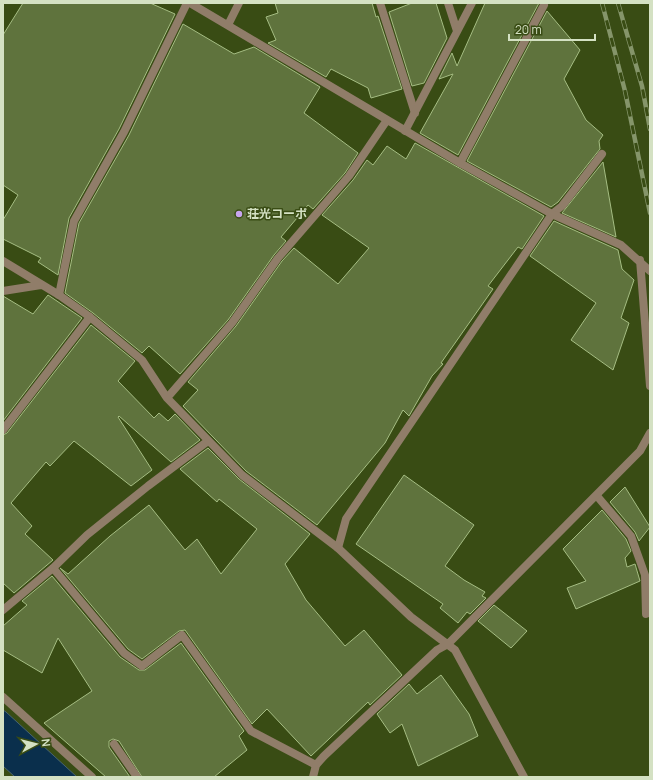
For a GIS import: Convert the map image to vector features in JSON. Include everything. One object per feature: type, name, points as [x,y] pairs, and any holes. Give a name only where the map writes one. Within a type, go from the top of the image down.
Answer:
[{"type":"street","points":[[59,295],[74,221],[124,132],[189,3],[460,163],[552,214],[621,245],[640,260],[650,271]]},
{"type":"street","points":[[228,25],[239,3]]},
{"type":"street","points":[[380,3],[415,113]]},
{"type":"street","points":[[448,3],[457,31]]},
{"type":"street","points":[[405,131],[472,3]]},
{"type":"street","points":[[460,163],[544,5]]},
{"type":"street","points":[[167,398],[232,323],[278,258],[349,176],[387,120]]},
{"type":"street","points":[[338,548],[346,519],[552,214],[562,206],[602,154]]},
{"type":"street","points":[[640,260],[650,386]]},
{"type":"street","points":[[3,261],[59,295],[90,317],[142,360],[167,398],[242,475],[338,548],[411,617],[455,650],[524,777]]},
{"type":"street","points":[[3,291],[41,285]]},
{"type":"street","points":[[3,430],[90,317]]},
{"type":"street","points":[[313,777],[316,765],[437,650],[448,644],[597,496],[640,451],[650,434]]},
{"type":"street","points":[[3,610],[53,568],[87,535],[208,441]]},
{"type":"street","points":[[597,496],[631,536],[645,575],[646,614]]},
{"type":"street","points":[[53,568],[124,653],[142,666],[182,635],[251,731],[316,765]]},
{"type":"street","points":[[3,697],[92,777]]},
{"type":"street","points":[[114,744],[137,777]]},
{"type":"water","points":[[3,710],[77,777],[15,777],[3,766]]},
{"type":"building","points":[[23,3],[150,3],[175,14],[119,129],[69,218],[58,275],[38,262],[41,258],[3,239],[3,220],[18,195],[3,185],[3,35]]},
{"type":"building","points":[[275,3],[372,3],[376,17],[378,16],[402,89],[371,98],[368,88],[331,69],[326,77],[268,43],[276,40],[266,17],[278,13]]},
{"type":"building","points":[[412,3],[436,3],[447,38],[424,83],[412,86],[389,12]]},
{"type":"building","points":[[485,3],[539,3],[458,155],[420,133],[453,74],[439,79],[452,53],[457,66]]},
{"type":"building","points":[[547,11],[580,50],[564,79],[586,120],[603,135],[599,141],[600,149],[558,202],[551,207],[467,161]]},
{"type":"building","points":[[183,24],[234,54],[254,47],[320,87],[304,113],[358,153],[345,173],[313,209],[308,205],[281,237],[286,241],[274,255],[228,320],[180,374],[149,346],[142,353],[93,313],[65,293],[79,223],[129,135]]},
{"type":"building","points":[[415,143],[544,216],[522,249],[518,247],[488,286],[493,289],[441,363],[443,364],[432,376],[409,416],[403,410],[385,443],[317,525],[246,471],[183,406],[198,390],[188,382],[236,326],[282,261],[294,248],[338,284],[369,248],[322,215],[353,180],[367,160],[373,165],[387,146],[406,159]]},
{"type":"building","points":[[603,162],[616,237],[562,213]]},
{"type":"building","points":[[554,221],[618,250],[622,269],[634,280],[621,318],[629,323],[613,370],[571,340],[596,303],[530,256]]},
{"type":"building","points":[[48,295],[82,318],[3,421],[3,296],[33,314]]},
{"type":"building","points":[[91,325],[135,361],[118,381],[154,418],[159,413],[168,421],[175,414],[200,440],[171,462],[119,416],[118,417],[152,470],[131,486],[74,441],[50,466],[46,462],[11,503],[32,526],[25,534],[53,560],[14,593],[3,583],[3,435],[7,433]]},
{"type":"building","points":[[208,448],[239,479],[310,534],[285,564],[306,600],[345,646],[364,630],[402,675],[370,705],[368,702],[311,756],[267,709],[252,724],[185,630],[179,631],[142,659],[128,649],[60,568],[68,574],[110,536],[149,505],[185,550],[197,539],[221,574],[257,529],[219,499],[217,502],[180,469]]},
{"type":"building","points":[[404,475],[474,525],[445,566],[464,580],[485,592],[482,596],[486,598],[470,614],[467,612],[458,623],[440,608],[443,604],[356,544]]},
{"type":"building","points":[[625,487],[650,527],[639,541],[635,532],[610,502]]},
{"type":"building","points":[[602,510],[626,539],[631,551],[625,558],[627,567],[635,564],[640,581],[576,609],[567,588],[586,581],[563,549]]},
{"type":"building","points":[[52,576],[120,657],[139,670],[145,670],[181,643],[244,731],[239,736],[247,750],[214,777],[142,777],[119,741],[113,739],[109,741],[109,747],[130,777],[106,777],[44,723],[92,691],[58,638],[42,673],[3,650],[3,626],[27,605],[22,601]]},
{"type":"building","points":[[494,605],[527,631],[511,648],[478,621]]},
{"type":"building","points":[[441,675],[469,714],[478,736],[418,766],[402,724],[390,733],[377,714],[409,684],[417,694]]},
{"type":"railway","points":[[602,3],[625,91],[650,213]]},
{"type":"railway","points":[[618,3],[642,86],[650,129]]},
{"type":"place","name":"荘光コーポ","points":[[239,214]]}]
